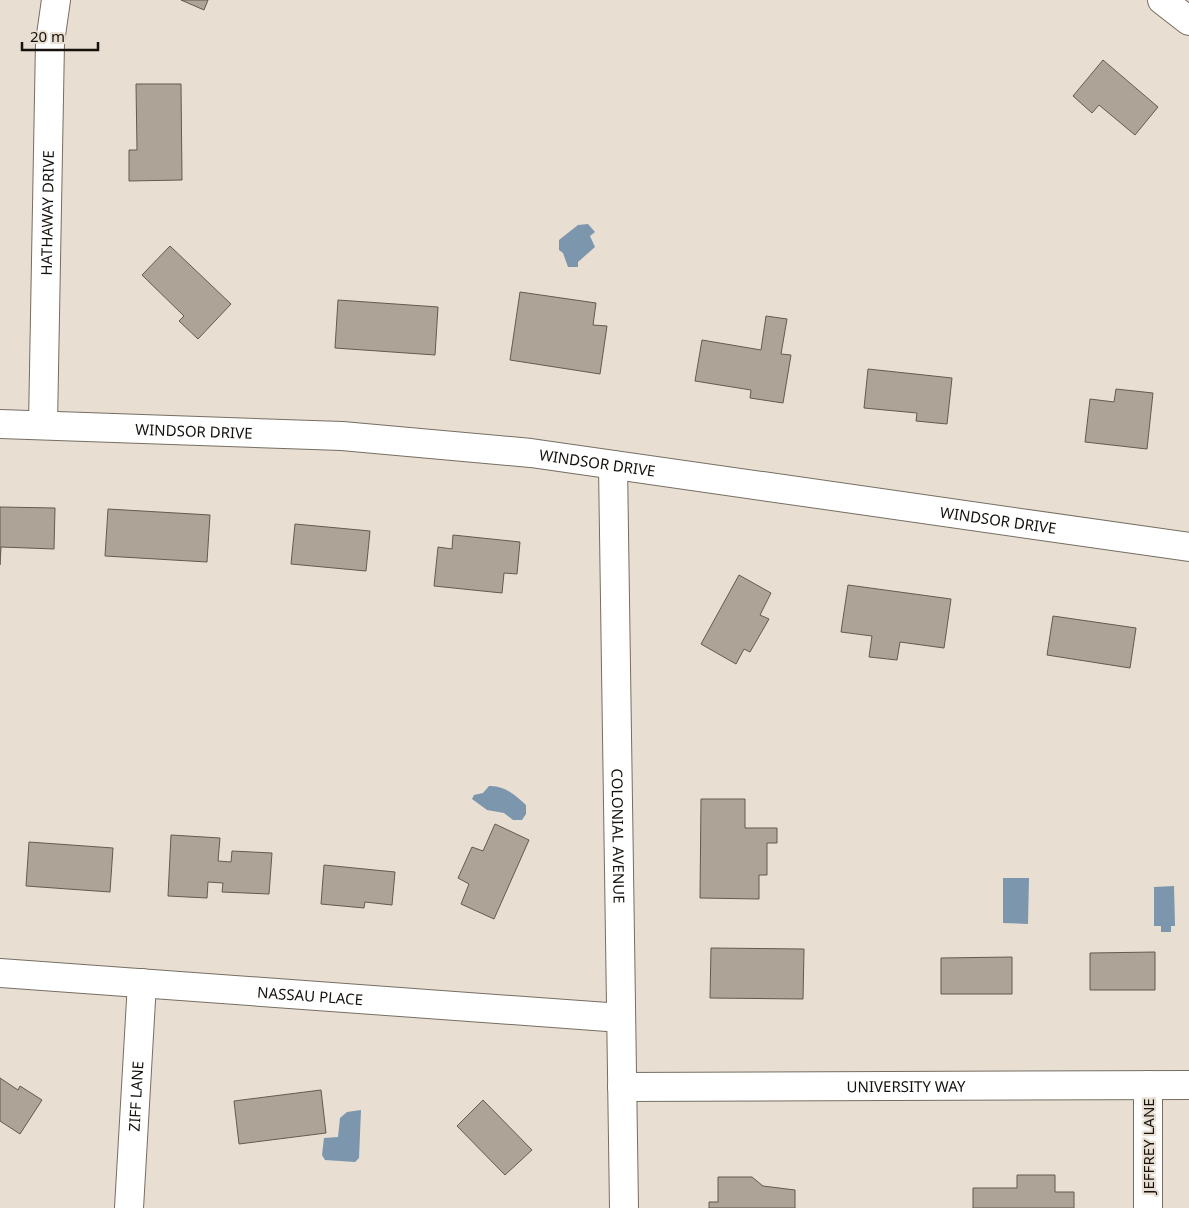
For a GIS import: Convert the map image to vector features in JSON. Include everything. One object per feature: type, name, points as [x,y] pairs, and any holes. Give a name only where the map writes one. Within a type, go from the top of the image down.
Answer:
[{"type":"street","name":"HATHAWAY DRIVE","points":[[44,425],[50,42],[56,0]]},
{"type":"street","points":[[1162,0],[1188,18]]},
{"type":"street","name":"WINDSOR DRIVE","points":[[0,424],[342,436],[531,453],[1189,547]]},
{"type":"street","name":"COLONIAL AVENUE","points":[[613,465],[624,1208]]},
{"type":"street","name":"NASSAU PLACE","points":[[0,973],[621,1018]]},
{"type":"street","name":"ZIFF LANE","points":[[129,1208],[142,983]]},
{"type":"street","name":"JEFFREY LANE","points":[[1148,1085],[1148,1208]]},
{"type":"street","name":"UNIVERSITY WAY","points":[[622,1087],[1189,1085]]},
{"type":"water","points":[[588,224],[595,232],[590,236],[595,247],[578,262],[578,267],[568,267],[563,253],[559,250],[559,240],[578,225]]},
{"type":"water","points":[[489,786],[504,789],[526,805],[526,814],[522,820],[513,820],[504,813],[487,810],[472,799],[474,795],[483,793]]},
{"type":"water","points":[[1003,878],[1029,878],[1028,924],[1003,923]]},
{"type":"water","points":[[1174,886],[1175,926],[1171,926],[1171,932],[1161,932],[1161,926],[1154,926],[1154,887]]},
{"type":"water","points":[[361,1110],[359,1158],[355,1162],[325,1160],[322,1155],[324,1138],[338,1137],[340,1118],[347,1112]]},
{"type":"building","points":[[181,0],[208,0],[204,10]]},
{"type":"building","points":[[1103,60],[1158,107],[1135,135],[1099,105],[1092,113],[1073,96]]},
{"type":"building","points":[[136,84],[181,84],[182,180],[129,181],[129,150],[137,150]]},
{"type":"building","points":[[170,246],[231,304],[198,339],[179,321],[184,316],[142,275]]},
{"type":"building","points":[[520,292],[596,303],[593,325],[607,326],[600,374],[510,360]]},
{"type":"building","points":[[338,300],[438,307],[435,355],[335,348]]},
{"type":"building","points":[[766,316],[787,319],[781,354],[791,355],[783,403],[750,398],[751,390],[695,381],[702,340],[761,350]]},
{"type":"building","points":[[868,369],[952,378],[947,424],[916,421],[917,413],[864,408]]},
{"type":"building","points":[[1116,389],[1153,393],[1147,449],[1085,442],[1090,399],[1114,402]]},
{"type":"building","points":[[0,507],[55,508],[54,549],[1,547],[0,565]]},
{"type":"building","points":[[108,509],[210,515],[207,562],[105,556]]},
{"type":"building","points":[[295,524],[370,531],[366,571],[291,564]]},
{"type":"building","points":[[453,535],[520,542],[517,574],[504,573],[502,593],[434,586],[438,547],[452,549]]},
{"type":"building","points":[[739,575],[771,593],[760,615],[769,619],[750,652],[744,649],[736,664],[701,644]]},
{"type":"building","points":[[848,585],[951,599],[944,648],[900,642],[897,660],[869,657],[872,636],[841,632]]},
{"type":"building","points":[[1053,616],[1136,628],[1130,668],[1047,655]]},
{"type":"building","points":[[701,799],[745,799],[745,828],[777,828],[777,843],[767,843],[767,875],[759,875],[759,899],[700,898]]},
{"type":"building","points":[[495,824],[529,840],[494,919],[461,904],[469,884],[458,878],[472,847],[483,851]]},
{"type":"building","points":[[171,835],[220,838],[218,861],[231,862],[232,851],[272,853],[269,894],[222,892],[223,883],[208,882],[207,898],[168,896]]},
{"type":"building","points":[[29,842],[113,848],[110,892],[26,886]]},
{"type":"building","points":[[324,865],[395,872],[392,905],[365,902],[364,908],[321,904]]},
{"type":"building","points":[[711,948],[804,949],[803,999],[710,998]]},
{"type":"building","points":[[1155,952],[1155,990],[1090,990],[1090,953]]},
{"type":"building","points":[[1012,957],[1012,994],[941,994],[941,958]]},
{"type":"building","points":[[0,1078],[18,1090],[20,1086],[42,1100],[20,1134],[0,1121]]},
{"type":"building","points":[[321,1090],[326,1133],[239,1144],[234,1101]]},
{"type":"building","points":[[483,1100],[532,1150],[505,1175],[457,1126]]},
{"type":"building","points":[[1017,1175],[1055,1175],[1055,1192],[1074,1192],[1074,1208],[973,1208],[973,1188],[1017,1188]]},
{"type":"building","points":[[718,1177],[752,1177],[763,1186],[795,1190],[795,1208],[709,1208],[709,1202],[718,1202]]}]
